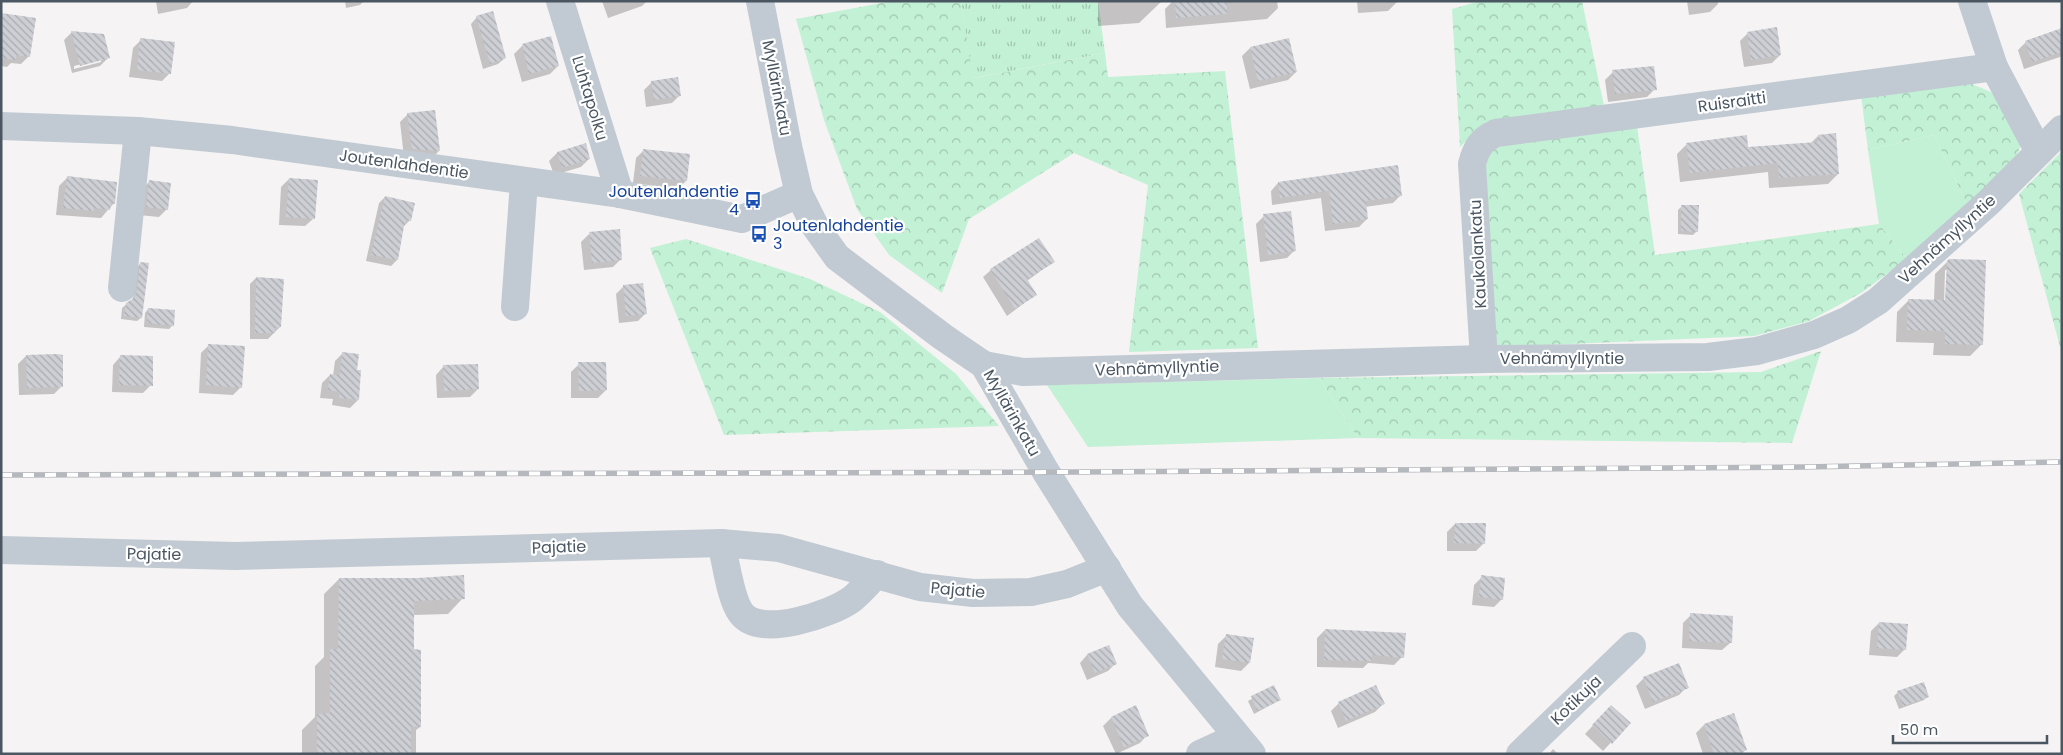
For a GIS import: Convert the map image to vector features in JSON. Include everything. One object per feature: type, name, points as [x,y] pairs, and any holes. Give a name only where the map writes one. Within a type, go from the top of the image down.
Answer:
[{"type":"street","name":"Luhtapolku","points":[[560,1],[620,194]]},
{"type":"street","name":"Myllärinkatu","points":[[760,1],[799,194],[816,226],[837,257],[943,338],[984,365],[1130,606],[1244,746]]},
{"type":"street","points":[[1972,1],[1994,67],[2039,152]]},
{"type":"street","name":"Ruisraitti","points":[[1476,149],[1485,138],[1496,132],[1994,67]]},
{"type":"street","name":"Joutenlahdentie","points":[[1,126],[138,132],[232,140],[620,194],[742,219],[799,194]]},
{"type":"street","name":"Vehnämyllyntie","points":[[984,365],[1023,372],[1484,359],[1708,357],[1757,351],[1814,335],[1848,320],[1878,301],[1989,202],[2062,129]]},
{"type":"street","points":[[122,288],[138,132]]},
{"type":"street","name":"Kaukolankatu","points":[[1476,149],[1472,164],[1484,359]]},
{"type":"street","points":[[515,307],[524,182]]},
{"type":"street","points":[[721,543],[741,614],[754,624],[773,625],[812,617],[852,600],[877,574]]},
{"type":"street","name":"Pajatie","points":[[1,550],[235,556],[721,543],[779,548],[929,588],[974,593],[1022,592],[1067,584],[1106,568]]},
{"type":"street","name":"Kotikuja","points":[[1520,754],[1632,646]]},
{"type":"street","points":[[1200,754],[1244,746]]},
{"type":"green space","points":[[892,1],[961,1],[974,78],[1105,53],[1108,77],[1225,71],[1258,348],[1129,352],[1148,185],[1074,153],[969,219],[942,293],[889,255],[857,209],[824,120],[796,19]]},
{"type":"green space","points":[[961,1],[1098,1],[1105,53],[973,78]]},
{"type":"green space","points":[[1480,1],[1582,1],[1604,106],[1486,122],[1460,147],[1452,9]]},
{"type":"green space","points":[[1952,82],[1972,84],[1991,92],[2020,133],[2021,145],[2017,155],[1968,206],[1934,135],[1868,150],[1861,95]]},
{"type":"green space","points":[[1637,126],[1655,255],[1879,224],[1907,259],[1861,293],[1809,321],[1754,336],[1499,347],[1491,338],[1483,164],[1492,151],[1506,143]]},
{"type":"green space","points":[[1934,135],[1968,206],[1907,259],[1879,224],[1868,150]]},
{"type":"green space","points":[[2062,151],[2062,354],[2019,194]]},
{"type":"green space","points":[[686,239],[810,279],[880,312],[956,374],[999,426],[724,435],[650,248]]},
{"type":"green space","points":[[1821,351],[1792,443],[1358,438],[1319,378],[1761,372]]},
{"type":"green space","points":[[1319,378],[1358,438],[1088,447],[1047,385]]},
{"type":"building","points":[[1175,1],[1227,1],[1227,14],[1176,18]]},
{"type":"building","points":[[493,11],[506,58],[490,64],[476,16]]},
{"type":"building","points":[[1,13],[36,18],[30,57],[16,55],[16,60],[1,58]]},
{"type":"building","points":[[1777,27],[1781,55],[1751,60],[1747,32]]},
{"type":"building","points":[[2062,28],[2062,52],[2032,62],[2025,41]]},
{"type":"building","points":[[71,31],[104,34],[110,58],[80,66]]},
{"type":"building","points":[[551,36],[559,66],[529,74],[522,44]]},
{"type":"building","points":[[140,38],[175,42],[171,74],[137,70]]},
{"type":"building","points":[[1289,38],[1297,72],[1258,81],[1250,47]]},
{"type":"building","points":[[1654,66],[1657,90],[1615,94],[1612,70]]},
{"type":"building","points":[[678,77],[681,96],[654,100],[651,81]]},
{"type":"building","points":[[435,110],[440,151],[412,149],[407,113]]},
{"type":"building","points":[[1836,133],[1839,174],[1779,178],[1778,163],[1690,173],[1686,143],[1747,135],[1748,147],[1818,142],[1818,135]]},
{"type":"building","points":[[586,143],[590,159],[562,168],[557,152]]},
{"type":"building","points":[[643,149],[690,154],[687,181],[640,176]]},
{"type":"building","points":[[1398,165],[1402,196],[1366,201],[1368,219],[1333,224],[1329,191],[1280,198],[1278,182]]},
{"type":"building","points":[[67,176],[117,182],[115,204],[111,203],[110,210],[94,208],[94,211],[63,208]]},
{"type":"building","points":[[289,178],[318,180],[315,219],[286,217]]},
{"type":"building","points":[[149,180],[171,183],[168,210],[146,207]]},
{"type":"building","points":[[385,196],[415,203],[411,221],[407,220],[404,226],[398,260],[371,255]]},
{"type":"building","points":[[1681,205],[1699,205],[1698,232],[1681,231]]},
{"type":"building","points":[[1291,211],[1296,251],[1268,255],[1263,214]]},
{"type":"building","points":[[620,229],[622,260],[592,263],[589,232]]},
{"type":"building","points":[[1039,238],[1055,262],[1027,279],[1037,295],[1015,309],[990,269]]},
{"type":"building","points":[[1949,259],[1986,260],[1983,345],[1945,344],[1945,331],[1907,330],[1908,299],[1945,300],[1947,261]]},
{"type":"building","points":[[140,262],[149,263],[142,318],[124,316],[126,303],[134,298],[137,290]]},
{"type":"building","points":[[256,277],[284,279],[281,327],[275,328],[275,333],[255,333]]},
{"type":"building","points":[[643,283],[647,314],[626,316],[623,285]]},
{"type":"building","points":[[148,308],[175,310],[174,326],[147,323]]},
{"type":"building","points":[[208,344],[245,346],[242,388],[206,385]]},
{"type":"building","points":[[342,352],[359,354],[357,370],[361,370],[359,400],[339,398],[340,392],[328,390],[330,374],[340,375]]},
{"type":"building","points":[[26,355],[63,355],[63,387],[27,388]]},
{"type":"building","points":[[120,355],[153,356],[153,386],[119,385]]},
{"type":"building","points":[[578,362],[606,362],[607,390],[579,391]]},
{"type":"building","points":[[478,364],[479,389],[444,391],[443,365]]},
{"type":"building","points":[[1455,523],[1486,523],[1485,544],[1454,543]]},
{"type":"building","points":[[464,575],[465,599],[414,601],[414,649],[421,650],[421,727],[411,727],[411,754],[317,754],[317,714],[330,713],[330,649],[338,649],[339,578],[418,578]]},
{"type":"building","points":[[1481,575],[1505,578],[1503,600],[1479,597]]},
{"type":"building","points":[[1690,613],[1733,616],[1732,643],[1689,641]]},
{"type":"building","points":[[1879,622],[1908,624],[1906,650],[1877,648]]},
{"type":"building","points":[[1325,629],[1406,633],[1404,658],[1372,655],[1372,661],[1324,660]]},
{"type":"building","points":[[1226,634],[1254,638],[1250,663],[1222,659]]},
{"type":"building","points":[[1109,645],[1117,664],[1095,673],[1087,654]]},
{"type":"building","points":[[1679,663],[1689,688],[1653,702],[1643,677]]},
{"type":"building","points":[[1924,682],[1929,697],[1903,706],[1897,691]]},
{"type":"building","points":[[1274,685],[1281,700],[1257,711],[1251,696]]},
{"type":"building","points":[[1376,685],[1385,704],[1346,721],[1338,702]]},
{"type":"building","points":[[1136,705],[1149,736],[1124,747],[1111,717]]},
{"type":"building","points":[[1611,705],[1631,723],[1612,744],[1592,725]]},
{"type":"building","points":[[1734,713],[1747,750],[1737,754],[1714,754],[1704,724]]},
{"type":"railway","points":[[1,475],[1082,472],[1804,467],[2062,462]]},
{"type":"place","name":"Joutenlahdentie 4","points":[[753,200]]},
{"type":"place","name":"Joutenlahdentie 3","points":[[759,234]]}]
